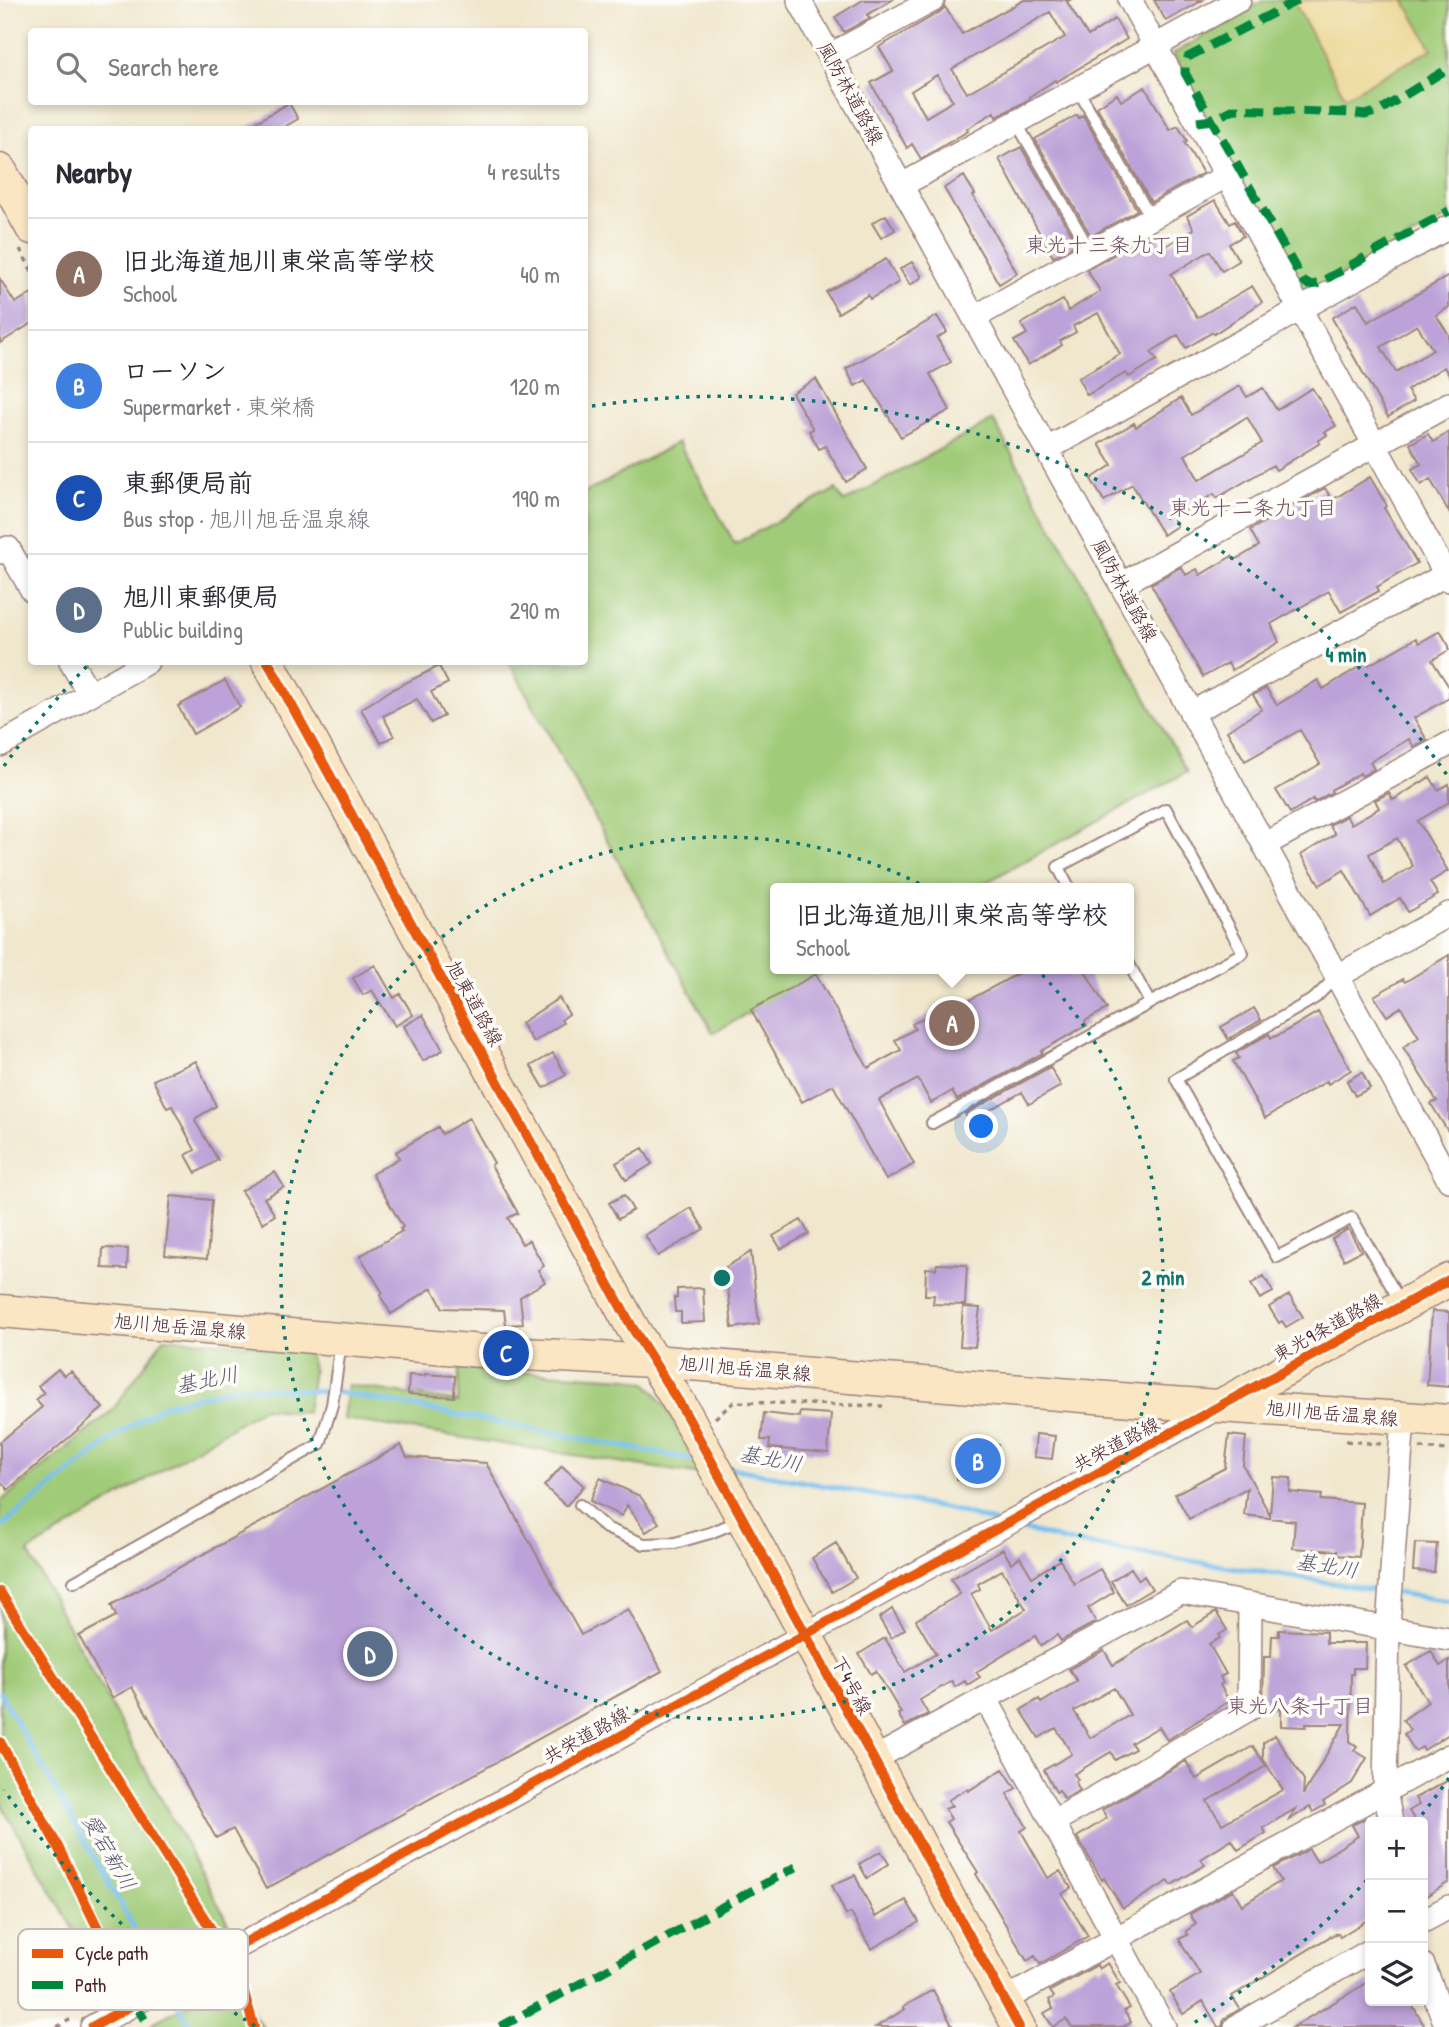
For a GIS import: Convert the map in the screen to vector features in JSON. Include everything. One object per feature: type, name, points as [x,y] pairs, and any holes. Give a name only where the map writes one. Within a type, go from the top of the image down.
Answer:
[{"type":"street","name":"風防林道路線","points":[[799,0],[1449,1180]]},
{"type":"street","points":[[830,56],[933,0]]},
{"type":"street","points":[[1130,0],[1448,576],[1191,713]]},
{"type":"street","points":[[902,185],[1239,0]]},
{"type":"street","points":[[0,170],[28,221]]},
{"type":"street","points":[[975,317],[1226,176]]},
{"type":"street","points":[[1047,449],[1449,228]]},
{"type":"street","points":[[1122,584],[1449,404]]},
{"type":"street","points":[[0,552],[8,548],[28,583]]},
{"type":"street","points":[[74,665],[89,693]]},
{"type":"street","points":[[0,745],[141,665]]},
{"type":"street","name":"旭東道路線","points":[[270,665],[653,1361]]},
{"type":"street","points":[[1264,845],[1449,744]]},
{"type":"street","points":[[1336,978],[1449,914]]},
{"type":"street","name":"東光9条道路線","points":[[1223,1404],[1449,1280]]},
{"type":"street","name":"旭川旭岳温泉線","points":[[0,1311],[506,1353],[653,1361],[1157,1402],[1223,1404],[1449,1421]]},
{"type":"street","name":"下4号線","points":[[653,1361],[683,1409],[1019,2027]]},
{"type":"street","name":"共栄道路線","points":[[248,1942],[1223,1404]]},
{"type":"street","points":[[1390,1817],[1385,1790],[1389,1616],[1403,1418]]},
{"type":"street","points":[[872,1760],[1181,1592],[1250,1605],[1389,1616],[1449,1639]]},
{"type":"street","points":[[1053,1822],[1249,1709],[1250,1605]]},
{"type":"street","points":[[986,1699],[1164,2027]]},
{"type":"street","points":[[1004,2000],[1449,1756]]},
{"type":"street","points":[[1428,1918],[1449,1907]]},
{"type":"street","points":[[1236,2027],[1365,1954]]},
{"type":"street","points":[[1428,1978],[1447,2027]]},
{"type":"street","name":"共栄道路線","points":[[92,2027],[123,2010]]},
{"type":"lane","points":[[1077,88],[1151,218]]},
{"type":"lane","points":[[1016,122],[1091,252]]},
{"type":"lane","points":[[932,1123],[1242,953],[1167,809],[1058,867],[1066,883]]},
{"type":"lane","points":[[1134,973],[1150,1003]]},
{"type":"lane","points":[[1336,978],[1315,998],[1176,1079],[1277,1257],[1352,1218],[1403,1306]]},
{"type":"lane","points":[[74,1582],[320,1444],[332,1405],[341,1339]]},
{"type":"lane","points":[[580,1505],[606,1528],[644,1544],[675,1543],[741,1520]]},
{"type":"green space","points":[[1265,0],[1449,0],[1449,217],[1304,295],[1173,54]]},
{"type":"green space","points":[[993,420],[1187,772],[985,883],[770,883],[770,974],[820,974],[713,1033],[511,665],[588,665],[588,491],[678,442],[735,544],[836,489],[844,502]]},
{"type":"green space","points":[[164,1338],[308,1349],[313,1369],[307,1413],[263,1408],[28,1552],[231,1928],[229,1929],[73,1929],[0,1802],[0,1502],[112,1411]]},
{"type":"green space","points":[[459,1368],[627,1378],[646,1383],[667,1409],[701,1475],[343,1419],[347,1385],[458,1402]]},
{"type":"green space","points":[[248,2007],[263,2027],[154,2027],[152,2023],[177,2010],[248,2010]]},
{"type":"sand","points":[[1404,0],[1432,49],[1345,97],[1294,2]]},
{"type":"building","points":[[863,0],[892,0],[867,15],[870,18],[844,32],[835,17]]},
{"type":"building","points":[[1024,0],[1070,0],[1067,2],[1088,36],[1115,19],[1127,39],[1056,82],[1055,80],[1029,97],[1030,99],[996,117],[994,112],[921,159],[912,144],[907,148],[871,83],[893,71],[879,47],[945,7],[962,34]],"holes":[[[1050,12],[1065,37],[967,93],[952,69]],[[937,75],[953,101],[926,117],[911,91]]]},
{"type":"building","points":[[1154,0],[1203,0],[1166,21]]},
{"type":"building","points":[[1145,87],[1170,130],[1178,126],[1187,141],[1184,142],[1203,173],[1151,202],[1097,107],[1117,94],[1121,101]]},
{"type":"building","points":[[286,105],[290,105],[298,119],[286,126],[250,126]]},
{"type":"building","points":[[1077,115],[1079,118],[1083,115],[1137,210],[1091,236],[1035,139]]},
{"type":"building","points":[[1021,147],[1077,244],[1053,257],[999,159]]},
{"type":"building","points":[[964,176],[1017,273],[999,284],[944,188]]},
{"type":"building","points":[[1215,200],[1230,224],[1235,221],[1243,236],[1229,244],[1239,261],[1222,271],[1210,251],[1171,274],[1197,318],[1252,286],[1262,302],[1214,334],[1213,332],[1186,348],[1178,335],[1151,352],[1157,360],[1129,377],[1126,373],[1087,395],[1078,378],[1120,354],[1098,313],[1073,326],[1076,332],[1060,341],[1062,345],[1028,365],[1014,341],[1027,334],[1021,324],[1063,300],[1068,311],[1100,291],[1087,270],[1157,234],[1164,247],[1194,229],[1187,216]]},
{"type":"building","points":[[886,215],[895,230],[881,238],[872,223]]},
{"type":"building","points":[[886,259],[899,282],[870,299],[868,295],[838,313],[826,292]]},
{"type":"building","points":[[912,262],[922,277],[910,285],[900,269]]},
{"type":"building","points":[[1449,276],[1449,307],[1436,315],[1449,335],[1449,375],[1444,367],[1407,390],[1414,401],[1388,417],[1332,318],[1357,303],[1368,322]],"holes":[[[1417,325],[1433,350],[1396,372],[1381,347]]]},
{"type":"building","points":[[0,279],[15,303],[28,295],[28,326],[0,343]]},
{"type":"building","points":[[937,316],[947,332],[937,338],[951,362],[930,374],[950,410],[901,437],[866,380],[855,386],[846,369]]},
{"type":"building","points":[[816,379],[867,469],[846,482],[825,446],[819,449],[809,431],[813,429],[792,393]]},
{"type":"building","points":[[1240,386],[1247,397],[1263,388],[1277,410],[1312,388],[1336,426],[1325,432],[1327,435],[1318,441],[1320,443],[1276,470],[1273,465],[1217,498],[1214,494],[1173,518],[1177,526],[1163,535],[1132,484],[1104,501],[1091,479],[1112,465],[1099,444],[1134,423],[1136,427],[1181,398],[1191,415]],"holes":[[[1247,417],[1262,443],[1199,480],[1185,455]]]},
{"type":"building","points":[[1449,432],[1449,512],[1430,479],[1421,485],[1412,469],[1421,464],[1410,444],[1428,434],[1433,442]]},
{"type":"building","points":[[1370,477],[1387,506],[1384,508],[1417,563],[1377,587],[1379,591],[1341,612],[1329,591],[1271,624],[1279,642],[1232,670],[1228,663],[1203,677],[1151,584],[1181,567],[1186,575],[1197,569],[1200,575],[1232,556],[1235,560],[1259,546],[1250,530],[1325,488],[1332,500]]},
{"type":"building","points":[[1440,631],[1449,650],[1432,660],[1449,687],[1449,698],[1414,718],[1427,740],[1414,747],[1409,739],[1370,762],[1374,769],[1362,776],[1360,773],[1331,790],[1332,792],[1314,802],[1313,799],[1290,813],[1276,790],[1320,764],[1300,730],[1245,761],[1227,731],[1262,709],[1253,695],[1266,688],[1277,705],[1318,680],[1323,689],[1367,662],[1369,665],[1416,638],[1419,643]]},
{"type":"building","points":[[439,666],[448,683],[431,692],[444,716],[431,723],[417,699],[383,716],[394,736],[381,743],[361,709],[391,690]]},
{"type":"building","points":[[225,680],[240,707],[193,734],[178,706]]},
{"type":"building","points":[[1430,777],[1438,790],[1449,784],[1449,802],[1418,821],[1448,871],[1430,882],[1438,895],[1408,912],[1400,898],[1370,916],[1344,870],[1320,885],[1301,855],[1335,834],[1329,825],[1346,816],[1351,824],[1379,808],[1375,800],[1389,793],[1393,800]],"holes":[[[1397,838],[1413,866],[1384,884],[1369,854]]]},
{"type":"building","points":[[1449,955],[1449,1133],[1431,1104],[1437,1101],[1403,1047],[1419,1037],[1401,1007],[1387,1016],[1374,996],[1403,979],[1405,982]]},
{"type":"building","points":[[375,965],[394,998],[400,994],[413,1015],[395,1026],[372,990],[363,995],[353,978]]},
{"type":"building","points":[[816,974],[868,1068],[901,1050],[895,1040],[915,1029],[912,1024],[959,998],[962,1004],[1017,974],[1087,974],[1107,1009],[1085,1021],[1087,1025],[1041,1051],[1043,1053],[957,1100],[952,1091],[931,1103],[918,1079],[879,1100],[914,1164],[886,1180],[833,1085],[802,1102],[751,1010]]},
{"type":"building","points":[[559,998],[569,1014],[561,1020],[563,1023],[533,1042],[521,1023]]},
{"type":"building","points":[[1254,1008],[1261,1020],[1228,1039],[1221,1027]]},
{"type":"building","points":[[1318,1012],[1351,1070],[1265,1118],[1233,1061],[1239,1058],[1236,1053],[1269,1034],[1271,1038],[1281,1034]]},
{"type":"building","points":[[423,1015],[443,1050],[423,1061],[404,1026]]},
{"type":"building","points":[[553,1053],[566,1075],[544,1088],[531,1066]]},
{"type":"building","points":[[196,1061],[216,1106],[195,1121],[218,1160],[196,1173],[186,1155],[195,1150],[172,1106],[167,1108],[153,1080]]},
{"type":"building","points":[[1050,1067],[1061,1086],[1029,1104],[1022,1092],[981,1115],[985,1121],[973,1128],[965,1114]]},
{"type":"building","points":[[1362,1072],[1370,1088],[1355,1096],[1347,1081]]},
{"type":"building","points":[[469,1118],[518,1213],[508,1218],[522,1244],[529,1240],[544,1266],[538,1270],[545,1282],[520,1297],[523,1324],[506,1325],[504,1310],[443,1308],[432,1288],[391,1314],[380,1295],[383,1293],[360,1256],[402,1231],[400,1229],[403,1227],[372,1174],[399,1158],[396,1152],[438,1127],[442,1134]]},
{"type":"building","points":[[643,1148],[652,1164],[626,1180],[616,1163]]},
{"type":"building","points":[[275,1172],[284,1187],[264,1198],[275,1215],[263,1223],[241,1191]]},
{"type":"building","points":[[624,1195],[633,1210],[618,1219],[609,1203]]},
{"type":"building","points":[[171,1196],[212,1200],[207,1259],[165,1255]]},
{"type":"building","points":[[691,1208],[704,1229],[658,1256],[645,1235]]},
{"type":"building","points":[[801,1220],[809,1234],[781,1249],[773,1236]]},
{"type":"building","points":[[1348,1229],[1361,1251],[1344,1260],[1332,1239]]},
{"type":"building","points":[[103,1248],[128,1249],[127,1269],[102,1268]]},
{"type":"building","points":[[751,1252],[759,1324],[732,1328],[726,1267]]},
{"type":"building","points":[[937,1264],[967,1265],[965,1305],[933,1304],[934,1295],[925,1295],[926,1268],[936,1269]]},
{"type":"building","points":[[1264,1276],[1273,1292],[1260,1299],[1251,1284]]},
{"type":"building","points":[[703,1288],[705,1322],[681,1323],[681,1312],[675,1312],[674,1298],[677,1298],[677,1289]]},
{"type":"building","points":[[1289,1295],[1303,1317],[1286,1327],[1282,1321],[1279,1323],[1269,1307]]},
{"type":"building","points":[[963,1307],[980,1308],[975,1347],[960,1346]]},
{"type":"building","points":[[1432,1311],[1449,1312],[1449,1387],[1427,1385]]},
{"type":"building","points":[[58,1369],[64,1376],[71,1371],[103,1408],[8,1490],[0,1480],[0,1442],[42,1407],[36,1400],[44,1393],[38,1386]]},
{"type":"building","points":[[409,1375],[455,1376],[454,1397],[408,1394]]},
{"type":"building","points":[[800,1412],[831,1414],[828,1453],[769,1448],[770,1440],[761,1440],[764,1413],[799,1417]]},
{"type":"building","points":[[1036,1434],[1055,1436],[1052,1459],[1034,1457]]},
{"type":"building","points":[[1229,1435],[1246,1437],[1243,1465],[1270,1515],[1273,1477],[1291,1478],[1290,1492],[1322,1495],[1321,1500],[1362,1503],[1359,1557],[1337,1555],[1337,1551],[1293,1548],[1295,1521],[1244,1515],[1247,1488],[1189,1519],[1175,1494],[1225,1468]]},
{"type":"building","points":[[961,1442],[998,1445],[995,1478],[979,1476],[979,1482],[957,1480]]},
{"type":"building","points":[[401,1445],[407,1457],[486,1463],[581,1635],[628,1609],[662,1671],[266,1889],[233,1829],[216,1838],[132,1687],[112,1698],[79,1636],[116,1616],[111,1605]]},
{"type":"building","points":[[562,1466],[584,1486],[566,1506],[544,1486]]},
{"type":"building","points":[[600,1478],[640,1496],[659,1523],[646,1532],[627,1505],[622,1516],[590,1501]]},
{"type":"building","points":[[836,1543],[856,1578],[832,1592],[812,1558]]},
{"type":"building","points":[[1415,1543],[1437,1544],[1434,1572],[1413,1571]]},
{"type":"building","points":[[1003,1549],[1011,1563],[1020,1557],[1032,1577],[1060,1560],[1074,1584],[1100,1569],[1114,1592],[1088,1608],[1096,1622],[1061,1641],[1057,1635],[1041,1646],[1035,1636],[976,1672],[980,1677],[967,1685],[965,1681],[955,1687],[952,1681],[920,1700],[928,1714],[905,1726],[898,1714],[901,1713],[876,1671],[871,1674],[859,1654],[885,1638],[905,1672],[936,1654],[916,1620],[960,1594],[951,1579]],"holes":[[[1002,1570],[1026,1609],[992,1630],[971,1594],[980,1589],[978,1584]]]},
{"type":"building","points":[[1131,1568],[1139,1580],[1144,1576],[1152,1589],[1126,1605],[1111,1581]]},
{"type":"building","points":[[892,1609],[905,1629],[891,1638],[879,1618]]},
{"type":"building","points":[[1216,1612],[1227,1630],[1209,1644],[1226,1674],[1220,1677],[1223,1683],[1220,1685],[1229,1701],[1167,1740],[1159,1727],[1131,1743],[1135,1749],[1115,1760],[1111,1752],[1074,1774],[1080,1790],[1064,1799],[1059,1790],[1056,1792],[1044,1770],[1072,1754],[1056,1728],[1039,1738],[1021,1710],[1039,1699],[1041,1703],[1077,1681],[1069,1669],[1104,1650],[1113,1665],[1187,1620],[1192,1627]],"holes":[[[1114,1688],[1130,1715],[1090,1738],[1074,1711]]]},
{"type":"building","points":[[1279,1630],[1326,1632],[1326,1643],[1366,1643],[1365,1668],[1353,1668],[1351,1674],[1350,1742],[1357,1746],[1354,1750],[1367,1758],[1352,1783],[1323,1802],[1325,1805],[1313,1812],[1310,1807],[1289,1820],[1295,1809],[1263,1828],[1266,1833],[1238,1850],[1232,1840],[1201,1859],[1205,1865],[1171,1885],[1169,1881],[1123,1908],[1104,1878],[1102,1880],[1077,1837],[1107,1818],[1102,1810],[1186,1761],[1196,1779],[1253,1746],[1266,1766],[1207,1801],[1222,1824],[1283,1790],[1263,1759],[1263,1743],[1275,1735],[1304,1780],[1303,1795],[1344,1724],[1281,1726],[1281,1708],[1263,1709],[1264,1657],[1271,1657],[1272,1636],[1279,1636]]},
{"type":"building","points":[[1431,1651],[1440,1666],[1449,1660],[1449,1734],[1424,1750],[1422,1747],[1415,1751],[1404,1734],[1410,1730],[1403,1720],[1428,1702],[1406,1666]]},
{"type":"building","points":[[1003,1769],[1016,1788],[1007,1794],[1027,1827],[1021,1831],[1048,1878],[1060,1871],[1071,1888],[1062,1894],[1088,1936],[1040,1964],[1035,1956],[1027,1961],[976,1874],[978,1872],[946,1822],[951,1819],[945,1809],[952,1806],[948,1800]]},
{"type":"building","points":[[1449,1780],[1449,1882],[1428,1895],[1428,1817],[1413,1817],[1409,1811],[1419,1805],[1415,1798]]},
{"type":"building","points":[[1365,1818],[1365,1921],[1340,1937],[1338,1933],[1331,1936],[1232,1996],[1240,2009],[1224,2019],[1222,2027],[1218,2027],[1203,2001],[1183,2014],[1170,1992],[1200,1974],[1179,1939],[1188,1935],[1186,1931],[1196,1924],[1190,1914],[1233,1890],[1242,1905],[1281,1881],[1273,1868],[1309,1849],[1317,1862],[1358,1836],[1352,1825]]},
{"type":"building","points":[[881,1851],[889,1864],[867,1878],[859,1864]]},
{"type":"building","points":[[855,1875],[875,1917],[906,1900],[919,1922],[871,1949],[851,1913],[846,1915],[832,1885]]},
{"type":"building","points":[[1108,1963],[1120,1983],[1116,1985],[1130,2008],[1124,2011],[1131,2022],[1122,2027],[1072,2027],[1066,2019],[1053,2027],[1044,2013],[1053,2008],[1049,2000],[1054,1997],[1050,1991],[1097,1965],[1099,1969]]},
{"type":"building","points":[[1365,1984],[1365,2006],[1413,2006],[1425,2027],[1293,2027]]},
{"type":"building","points":[[933,1990],[953,2027],[876,2027],[905,2009],[903,2007]]},
{"type":"waterway","name":"基北川","points":[[0,1527],[120,1433],[164,1405],[237,1387],[336,1392],[700,1461]]},
{"type":"waterway","name":"基北川","points":[[726,1467],[953,1510],[994,1522]]},
{"type":"waterway","name":"基北川","points":[[1014,1527],[1065,1541],[1383,1591]]},
{"type":"waterway","name":"基北川","points":[[1396,1593],[1449,1601]]},
{"type":"waterway","name":"愛宕新川","points":[[0,1693],[135,1929]]},
{"type":"waterway","name":"愛宕新川","points":[[181,2010],[191,2027]]},
{"type":"marked path","points":[[1298,0],[1188,57],[1185,73],[1303,281],[1309,285],[1317,284],[1449,211]]},
{"type":"marked path","points":[[1197,122],[1212,120],[1234,109],[1365,115],[1379,111],[1449,68]]},
{"type":"marked path","points":[[500,2027],[796,1867]]},
{"type":"marked path","points":[[139,2010],[149,2027]]},
{"type":"cycle path","points":[[270,665],[632,1327],[683,1409],[1019,2027]]},
{"type":"cycle path","points":[[248,1941],[1449,1280]]},
{"type":"cycle path","points":[[0,1592],[211,1929]]},
{"type":"cycle path","points":[[0,1742],[57,1845],[98,1929]]},
{"type":"cycle path","points":[[248,2006],[254,2027]]},
{"type":"cycle path","points":[[92,2027],[123,2010]]},
{"type":"place","name":"旧北海道旭川東栄高等学校","points":[[952,1023]]},
{"type":"place","name":"東郵便局前","points":[[506,1353]]},
{"type":"place","name":"ローソン","points":[[978,1461]]},
{"type":"place","name":"旭川東郵便局","points":[[370,1654]]},
{"type":"district","name":"東光十三条九丁目","points":[[1109,245]]},
{"type":"district","name":"東光十二条九丁目","points":[[1253,508]]},
{"type":"district","name":"東光八条十丁目","points":[[1300,1706]]}]
